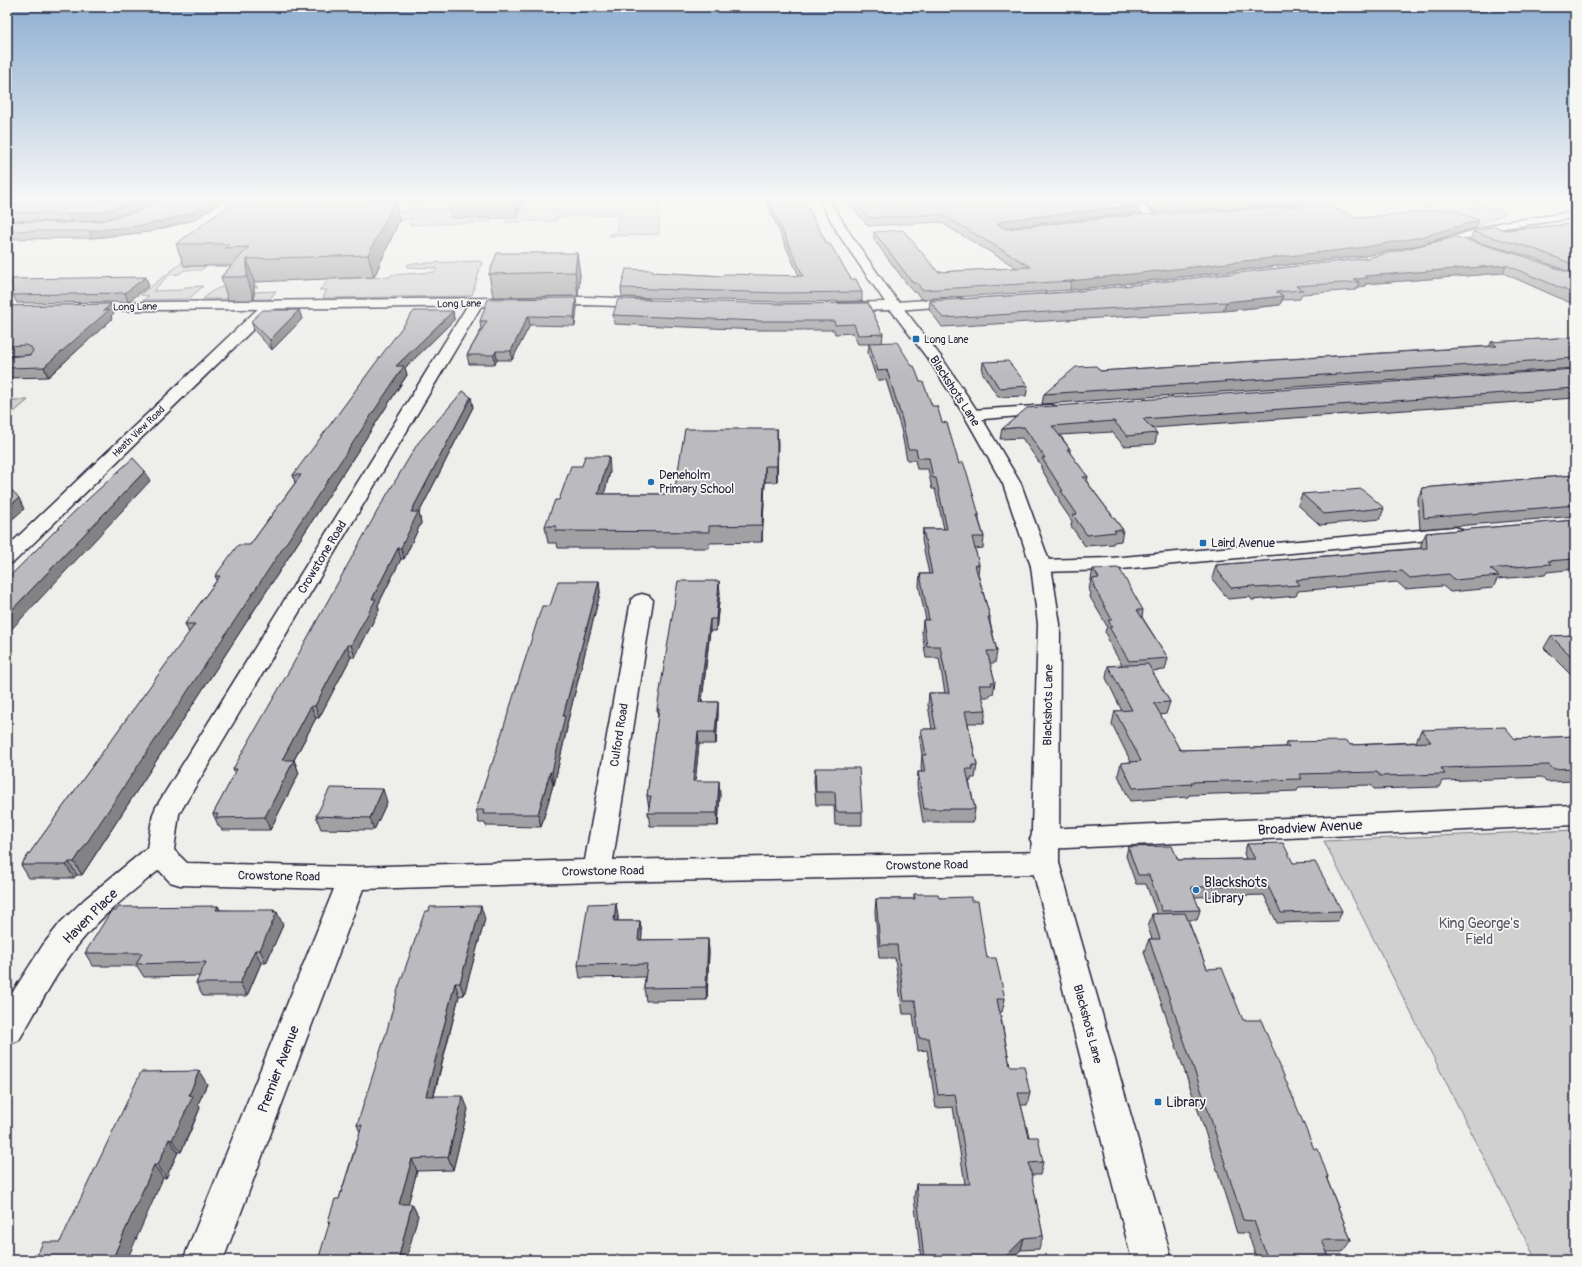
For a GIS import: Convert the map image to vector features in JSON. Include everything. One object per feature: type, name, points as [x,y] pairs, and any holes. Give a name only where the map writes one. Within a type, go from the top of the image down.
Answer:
[{"type":"street","name":"Blackshots Lane","points":[[862,258],[937,361],[972,415],[1012,484],[1041,566],[1049,624],[1045,851],[1152,1260]]},
{"type":"street","name":"Long Lane","points":[[66,308],[587,301],[663,304]]},
{"type":"street","name":"Crowstone Road","points":[[476,302],[166,814],[160,853],[180,874],[353,878],[597,871],[1045,851]]},
{"type":"street","points":[[828,308],[967,302]]},
{"type":"street","name":"Heath View Road","points":[[7,558],[270,305]]},
{"type":"street","points":[[972,415],[1065,408]]},
{"type":"street","points":[[1041,566],[1111,564],[1473,532]]},
{"type":"street","name":"Culford Road","points":[[597,871],[642,600]]},
{"type":"street","name":"Broadview Avenue","points":[[1045,851],[1575,815]]},
{"type":"street","name":"Haven Place","points":[[7,1030],[60,945],[94,908],[160,853]]},
{"type":"street","name":"Premier Avenue","points":[[203,1260],[353,878]]},
{"type":"green space","points":[[188,258],[193,258],[184,266],[207,266],[201,270],[184,270],[179,274],[169,275],[153,291],[182,290],[185,287],[203,286],[189,299],[143,300],[149,296],[140,295]]},
{"type":"green space","points":[[482,262],[472,295],[323,298],[327,290],[319,290],[330,279],[390,277],[391,275],[435,272],[436,268],[407,267],[408,264]]},
{"type":"green space","points":[[233,285],[254,285],[258,287],[239,288],[235,293],[276,291],[270,299],[203,299],[221,287]]},
{"type":"green space","points":[[7,400],[28,400],[7,418]]},
{"type":"green space","name":"King George's Field","points":[[1575,830],[1575,1260],[1536,1260],[1324,841]]},
{"type":"building","points":[[239,258],[273,258],[247,259],[247,277],[221,277]]},
{"type":"building","points":[[495,258],[576,258],[575,272],[489,274]]},
{"type":"building","points":[[795,258],[838,258],[851,279],[856,279],[862,292],[781,293],[621,288],[626,269],[723,276],[724,274],[803,276]]},
{"type":"building","points":[[894,258],[926,258],[938,272],[1031,267],[1016,258],[1269,258],[1071,281],[922,290],[917,283],[913,283]]},
{"type":"building","points":[[1366,258],[1529,258],[1575,275],[1575,294],[1506,265],[1365,276],[1368,278],[1353,279],[1359,282],[1296,286],[1303,290],[1276,292],[1283,296],[1226,302],[943,318],[930,301],[1071,292]]},
{"type":"building","points":[[1558,258],[1575,258],[1575,265]]},
{"type":"building","points":[[146,277],[125,293],[13,295],[11,279]]},
{"type":"building","points":[[576,298],[574,317],[528,316],[511,351],[496,351],[494,355],[467,355],[487,321],[480,321],[488,299]]},
{"type":"building","points":[[618,299],[781,304],[868,303],[883,334],[858,335],[854,324],[835,325],[834,321],[758,321],[613,315]]},
{"type":"building","points":[[111,304],[103,311],[109,310],[44,367],[7,368],[7,357],[30,355],[33,351],[31,347],[25,345],[7,346],[7,306]]},
{"type":"building","points":[[263,310],[299,310],[270,340],[251,321]]},
{"type":"building","points":[[414,311],[453,311],[396,366],[404,366],[74,862],[69,862],[66,865],[21,865],[195,624],[185,624],[220,576],[215,576],[238,545],[250,545],[301,475],[293,475]]},
{"type":"building","points":[[1575,337],[1575,358],[1044,394],[1076,367],[1096,366],[1100,371],[1497,346],[1491,342]]},
{"type":"building","points":[[897,342],[912,366],[914,366],[920,382],[923,382],[932,406],[937,406],[942,422],[947,423],[959,464],[963,462],[967,473],[984,537],[972,537],[979,565],[975,565],[990,617],[988,617],[997,651],[987,651],[995,682],[991,682],[992,685],[979,685],[986,710],[965,711],[977,765],[972,765],[973,769],[966,769],[975,809],[924,809],[918,772],[925,772],[922,755],[926,755],[921,729],[936,729],[929,693],[949,693],[940,646],[927,646],[923,620],[929,620],[920,574],[932,574],[923,529],[947,529],[936,478],[933,478],[929,458],[918,458],[916,449],[908,449],[902,419],[887,370],[878,371],[869,343]]},
{"type":"building","points":[[1008,361],[1028,386],[999,388],[983,362]]},
{"type":"building","points":[[1575,369],[1575,388],[1143,419],[1157,433],[1127,436],[1114,421],[1052,426],[1070,449],[1067,449],[1088,477],[1083,477],[1123,530],[1114,530],[1116,532],[1087,535],[1073,515],[1077,514],[1061,491],[1063,491],[1042,458],[1045,458],[1024,427],[1002,429],[1027,408]]},
{"type":"building","points":[[463,391],[471,397],[411,512],[418,512],[401,548],[398,548],[372,599],[376,599],[351,645],[347,645],[315,706],[311,706],[282,760],[294,760],[265,817],[216,818],[218,814],[213,814],[237,769],[233,769],[379,508],[418,443]]},
{"type":"building","points":[[685,429],[777,429],[777,466],[765,466],[762,525],[709,526],[709,532],[555,531],[556,526],[545,526],[555,500],[559,500],[571,466],[582,466],[585,456],[609,456],[598,494],[674,494]]},
{"type":"building","points":[[133,458],[145,471],[7,615],[7,579],[74,512]]},
{"type":"building","points":[[1575,475],[1575,505],[1424,518],[1422,488]]},
{"type":"building","points":[[7,485],[19,498],[7,508]]},
{"type":"building","points":[[1362,489],[1384,508],[1324,514],[1302,494]]},
{"type":"building","points":[[1575,520],[1575,559],[1548,561],[1551,564],[1490,569],[1499,576],[1455,580],[1449,574],[1410,578],[1402,571],[1296,580],[1300,585],[1231,588],[1215,567],[1217,567],[1216,565],[1427,548],[1426,533]]},
{"type":"building","points":[[1119,568],[1143,610],[1137,610],[1168,658],[1129,661],[1109,627],[1112,627],[1108,620],[1112,620],[1093,585],[1095,585],[1092,579],[1099,578],[1093,569]]},
{"type":"building","points":[[558,581],[599,581],[563,716],[565,716],[552,772],[550,772],[538,814],[483,814],[484,810],[476,810],[542,606],[550,606]]},
{"type":"building","points":[[678,581],[719,581],[716,619],[710,619],[699,702],[718,702],[715,732],[698,732],[693,781],[719,781],[717,813],[648,813],[651,796],[647,796],[659,709],[657,709]]},
{"type":"building","points":[[1575,635],[1575,660],[1551,636]]},
{"type":"building","points":[[1148,664],[1170,702],[1154,703],[1180,750],[1289,747],[1286,742],[1347,741],[1350,745],[1431,742],[1421,730],[1505,727],[1515,739],[1575,736],[1575,768],[1553,769],[1549,765],[1441,768],[1445,774],[1380,776],[1377,772],[1299,774],[1302,779],[1191,782],[1192,784],[1133,788],[1121,763],[1141,761],[1115,711],[1132,710],[1108,666]]},
{"type":"building","points":[[815,768],[859,768],[862,812],[836,812],[835,792],[816,792]]},
{"type":"building","points":[[330,788],[383,789],[370,818],[316,816]]},
{"type":"building","points":[[1283,843],[1293,863],[1315,862],[1342,911],[1281,913],[1268,886],[1191,887],[1200,910],[1162,911],[1149,875],[1138,875],[1128,847],[1172,846],[1178,860],[1255,859],[1247,844]]},
{"type":"building","points":[[914,894],[938,894],[939,898],[971,897],[971,901],[978,901],[987,958],[996,958],[1005,999],[997,999],[1010,1066],[1024,1066],[1030,1093],[1018,1093],[1029,1137],[1038,1137],[1043,1162],[1029,1163],[1043,1236],[1024,1238],[1004,1258],[1005,1260],[924,1260],[916,1184],[970,1184],[955,1094],[938,1095],[929,1038],[919,1038],[915,1001],[904,1001],[897,945],[880,945],[876,899],[915,899]]},
{"type":"building","points":[[616,903],[614,921],[640,921],[638,940],[708,939],[706,987],[644,988],[647,964],[578,965],[588,904]]},
{"type":"building","points":[[218,906],[216,910],[274,910],[273,912],[277,912],[260,950],[255,950],[240,983],[196,983],[206,962],[136,964],[142,953],[85,953],[111,911],[116,911],[118,907]]},
{"type":"building","points":[[481,906],[460,983],[455,983],[426,1096],[463,1096],[448,1157],[412,1159],[399,1204],[412,1204],[398,1260],[318,1260],[335,1199],[339,1199],[352,1159],[362,1125],[357,1125],[387,1030],[398,989],[425,911],[429,911],[430,907]]},
{"type":"building","points":[[1185,913],[1207,969],[1222,968],[1243,1020],[1261,1020],[1314,1149],[1318,1149],[1328,1177],[1326,1177],[1351,1240],[1322,1240],[1330,1260],[1268,1260],[1254,1221],[1243,1220],[1208,1110],[1149,939],[1160,939],[1152,914]]},
{"type":"building","points":[[199,1071],[189,1095],[193,1096],[172,1140],[169,1139],[158,1165],[154,1165],[112,1260],[35,1260],[43,1242],[60,1242],[141,1072]]},
{"type":"place","name":"Long Lane","points":[[916,339]]},
{"type":"place","name":"Deneholm Primary School","points":[[651,482]]},
{"type":"place","name":"Laird Avenue","points":[[1203,543]]},
{"type":"place","name":"Blackshots Library","points":[[1196,890]]},
{"type":"place","name":"Library","points":[[1158,1102]]}]
